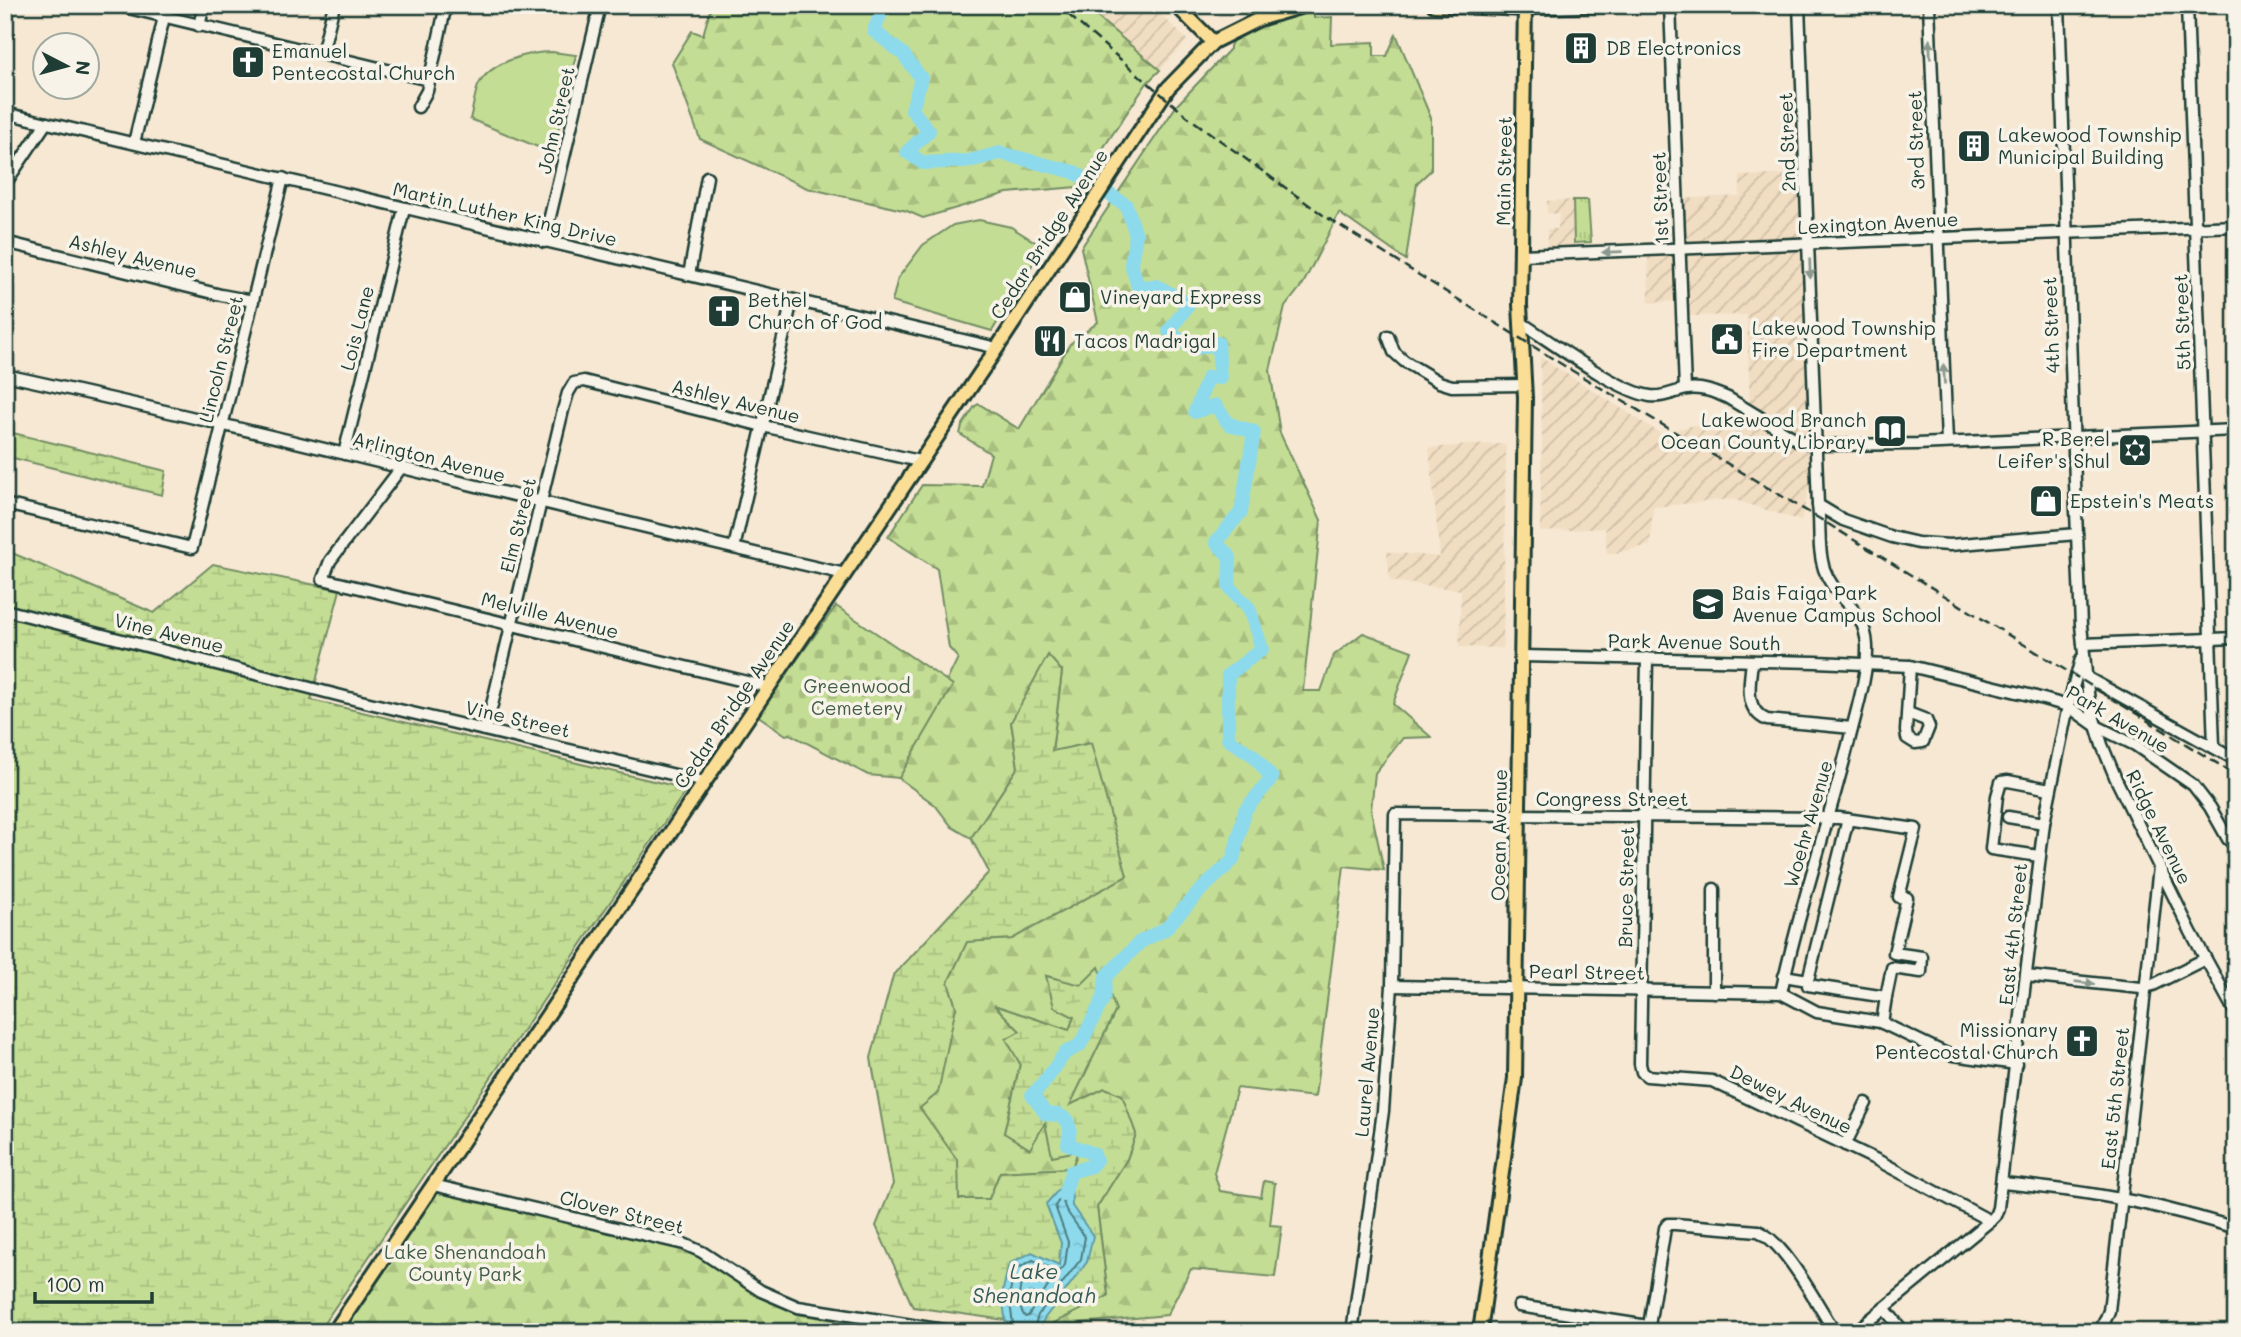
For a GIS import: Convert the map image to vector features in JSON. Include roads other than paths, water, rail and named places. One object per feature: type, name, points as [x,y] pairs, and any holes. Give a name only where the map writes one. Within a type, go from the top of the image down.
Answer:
[{"type":"main road","points":[[1176,5],[1213,42]]},
{"type":"main road","name":"Cedar Bridge Avenue","points":[[334,1332],[997,348],[1175,78],[1213,42],[1259,19],[1306,5]]},
{"type":"main road","points":[[1434,5],[1525,7]]},
{"type":"main road","name":"Main Street","points":[[1520,337],[1525,7]]},
{"type":"main road","name":"Ocean Avenue","points":[[1480,1332],[1515,1077],[1524,385],[1520,337]]},
{"type":"street","points":[[116,5],[429,80]]},
{"type":"street","points":[[199,26],[204,5]]},
{"type":"street","points":[[322,53],[334,5]]},
{"type":"street","points":[[418,107],[427,91],[446,5]]},
{"type":"street","name":"John Street","points":[[544,242],[600,5]]},
{"type":"street","points":[[1525,7],[1634,5]]},
{"type":"street","name":"1st Street","points":[[1670,5],[1685,389]]},
{"type":"street","name":"2nd Street","points":[[1799,5],[1818,505]]},
{"type":"street","name":"3rd Street","points":[[1929,5],[1947,442]]},
{"type":"street","name":"4th Street","points":[[2059,5],[2073,436],[2083,644]]},
{"type":"street","name":"5th Street","points":[[2187,5],[2210,639]]},
{"type":"street","points":[[134,143],[164,17]]},
{"type":"street","name":"Martin Luther King Drive","points":[[5,113],[997,348]]},
{"type":"street","points":[[5,184],[46,123]]},
{"type":"street","points":[[689,275],[707,177]]},
{"type":"street","name":"Lincoln Street","points":[[5,504],[192,548],[283,178]]},
{"type":"street","name":"Lois Lane","points":[[344,454],[404,209]]},
{"type":"street","name":"Lexington Avenue","points":[[1522,255],[2236,226]]},
{"type":"street","name":"Ashley Avenue","points":[[5,242],[253,301]]},
{"type":"street","points":[[734,548],[792,300]]},
{"type":"street","points":[[1520,322],[1632,390],[1648,396],[1667,396],[1685,389],[1702,389],[1728,398],[1799,441],[1817,445],[2236,430]]},
{"type":"street","points":[[1388,336],[1394,352],[1439,382],[1452,386],[1524,385]]},
{"type":"street","name":"Arlington Avenue","points":[[5,375],[223,424],[845,574]]},
{"type":"street","name":"Ashley Avenue","points":[[564,410],[568,393],[574,383],[584,381],[762,426],[919,461]]},
{"type":"street","name":"Elm Street","points":[[486,730],[564,410]]},
{"type":"street","name":"Melville Avenue","points":[[401,468],[330,561],[323,579],[768,687]]},
{"type":"street","points":[[1818,505],[1843,520],[1918,543],[1950,544],[2077,534]]},
{"type":"street","points":[[1818,505],[1820,550],[1824,569],[1861,619],[1866,633],[1866,663]]},
{"type":"street","name":"Vine Avenue","points":[[5,610],[323,691]]},
{"type":"street","points":[[2083,644],[2236,638]]},
{"type":"street","points":[[2210,639],[2214,746]]},
{"type":"street","name":"Ridge Avenue","points":[[2083,644],[2089,702],[2116,779],[2205,959],[2236,1014]]},
{"type":"street","name":"East 4th Street","points":[[1990,1221],[1998,1208],[2003,1182],[2043,823],[2083,644]]},
{"type":"street","name":"Park Avenue South","points":[[1521,656],[1866,663]]},
{"type":"street","name":"Bruce Street","points":[[1643,991],[1647,657]]},
{"type":"street","points":[[1752,661],[1749,698],[1760,717],[1767,720],[1852,727]]},
{"type":"street","name":"Park Avenue","points":[[1866,663],[1910,666],[2068,706],[2096,726],[2135,745],[2193,785],[2210,807],[2228,839],[2236,846]]},
{"type":"street","name":"Woehr Avenue","points":[[1781,993],[1852,727],[1866,663]]},
{"type":"street","points":[[1908,713],[1910,666]]},
{"type":"street","points":[[2086,677],[2236,760]]},
{"type":"street","name":"Vine Street","points":[[323,691],[705,782]]},
{"type":"street","points":[[2039,856],[1991,849],[1993,820],[2001,782],[2007,780],[2050,789]]},
{"type":"street","name":"Congress Street","points":[[1395,814],[1828,818],[1916,830],[1899,897],[1907,898],[1894,953]]},
{"type":"street","name":"Laurel Avenue","points":[[1352,1332],[1383,1111],[1392,986],[1395,814]]},
{"type":"street","points":[[2008,817],[2043,823]]},
{"type":"street","points":[[1848,819],[1808,985],[1886,997]]},
{"type":"street","name":"East 5th Street","points":[[2100,1332],[2109,1311],[2159,866]]},
{"type":"street","points":[[1714,889],[1714,992]]},
{"type":"street","points":[[1882,1023],[1894,953],[1922,957],[1921,972],[1892,968]]},
{"type":"street","points":[[2026,976],[2127,988],[2145,987],[2205,959]]},
{"type":"street","points":[[1784,976],[1808,980]]},
{"type":"street","name":"Pearl Street","points":[[1392,986],[1781,993]]},
{"type":"street","name":"Dewey Avenue","points":[[1643,991],[1640,1064],[1645,1075],[1712,1080],[1845,1145],[1990,1221]]},
{"type":"street","points":[[1781,993],[1817,1012],[1882,1023],[1947,1054],[2016,1064]]},
{"type":"street","points":[[1845,1145],[1866,1102]]},
{"type":"street","points":[[2003,1182],[2071,1190],[2167,1208],[2236,1228]]},
{"type":"street","name":"Clover Street","points":[[433,1185],[684,1244],[702,1252],[761,1292],[797,1307],[956,1332]]},
{"type":"street","points":[[1855,1332],[1990,1221]]},
{"type":"street","points":[[1519,1306],[1648,1329],[1665,1228],[1671,1224],[1758,1231],[1768,1235],[1787,1257],[1835,1332]]},
{"type":"street","points":[[1884,1308],[1904,1332]]},
{"type":"water","name":"Lake Shenandoah","points":[[1071,1175],[1072,1206],[1093,1236],[1087,1262],[1044,1319],[1039,1332],[1007,1332],[1002,1294],[1009,1264],[1032,1252],[1059,1265],[1061,1243],[1046,1204]]},
{"type":"waterway","points":[[884,5],[874,31],[903,54],[921,78],[912,110],[929,131],[907,152],[923,163],[969,161],[1000,153],[1074,172],[1126,205],[1136,235],[1131,263],[1138,287],[1157,286],[1189,304],[1169,331],[1193,349],[1218,343],[1220,378],[1208,377],[1195,412],[1215,405],[1229,424],[1254,432],[1241,512],[1216,542],[1230,557],[1229,587],[1249,608],[1262,649],[1228,675],[1228,739],[1254,756],[1272,778],[1245,810],[1233,860],[1165,929],[1140,942],[1106,977],[1104,997],[1080,1045],[1065,1053],[1032,1095],[1046,1114],[1059,1115],[1067,1120],[1070,1129],[1068,1144],[1094,1154],[1096,1160],[1091,1166],[1071,1172],[1064,1195]]},
{"type":"railway","points":[[1057,5],[1188,117],[1323,215],[1571,370],[1820,519],[2236,775]]},
{"type":"place","name":"DB Electronics","points":[[1581,48]]},
{"type":"place","name":"Emanuel Pentecostal Church","points":[[248,62]]},
{"type":"place","name":"Lakewood Township Municipal Building","points":[[1974,146]]},
{"type":"place","name":"Vineyard Express","points":[[1075,297]]},
{"type":"place","name":"Bethel Church of God","points":[[724,311]]},
{"type":"place","name":"Lakewood Township Fire Department","points":[[1727,339]]},
{"type":"place","name":"Tacos Madrigal","points":[[1050,341]]},
{"type":"place","name":"Lakewood Branch Ocean County Library","points":[[1890,431]]},
{"type":"place","name":"R Berel Leifer's Shul","points":[[2135,450]]},
{"type":"place","name":"Epstein's Meats","points":[[2046,501]]},
{"type":"place","name":"Bais Faiga Park Avenue Campus School","points":[[1708,604]]},
{"type":"place","name":"Missionary Pentecostal Church","points":[[2082,1041]]},
{"type":"park label","name":"Greenwood Cemetery","points":[[857,697]]},
{"type":"park label","name":"Lake Shenandoah County Park","points":[[465,1263]]}]
